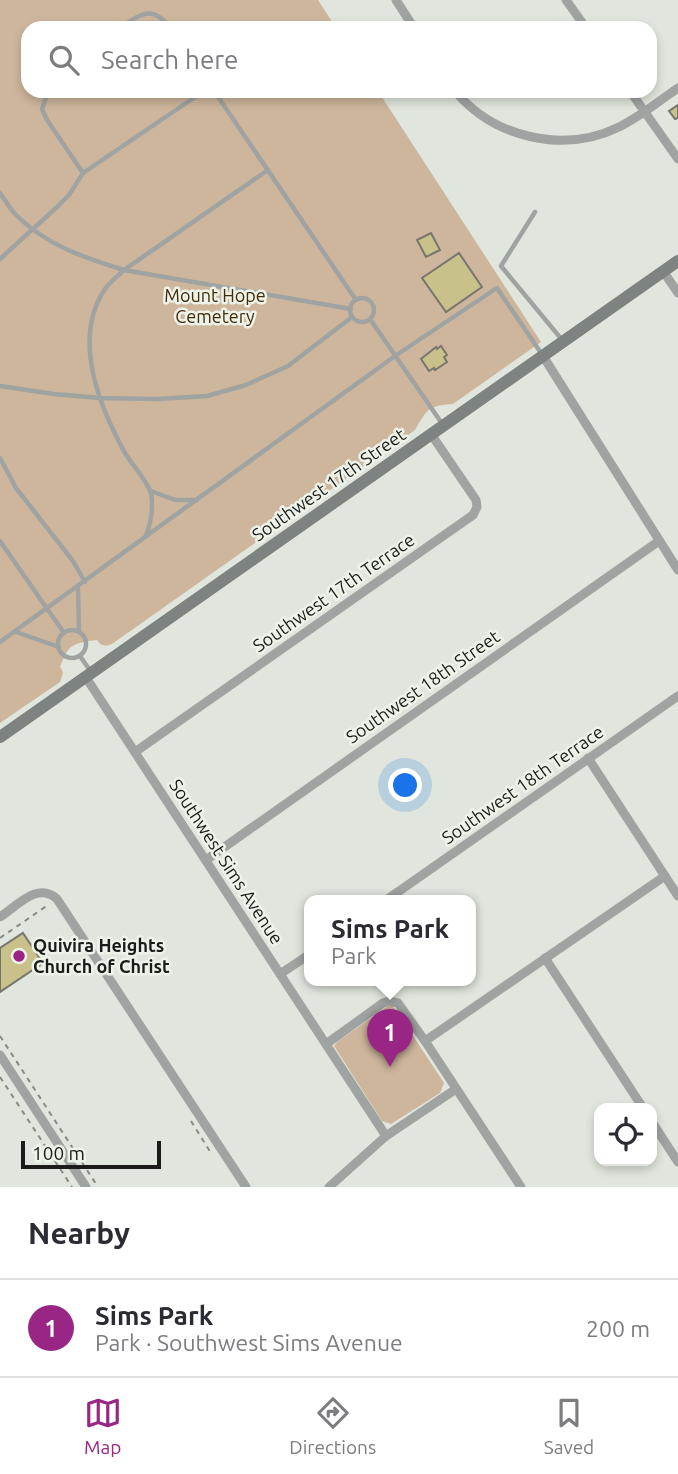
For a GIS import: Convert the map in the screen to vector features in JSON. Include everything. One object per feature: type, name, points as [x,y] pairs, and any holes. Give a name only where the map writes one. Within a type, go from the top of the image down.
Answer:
[{"type":"main road","name":"Southwest 17th Street","points":[[0,737],[678,261]]},
{"type":"street","points":[[396,0],[410,21]]},
{"type":"street","points":[[566,0],[581,21]]},
{"type":"street","points":[[462,98],[493,123],[509,130],[526,136],[564,141],[602,134],[620,127],[678,88]]},
{"type":"street","points":[[635,98],[678,159]]},
{"type":"street","points":[[663,271],[678,293]]},
{"type":"street","points":[[543,356],[678,570]]},
{"type":"street","name":"Southwest 17th Terrace","points":[[135,752],[473,515],[477,507],[476,500],[431,434]]},
{"type":"street","name":"Southwest 18th Street","points":[[205,860],[659,541]]},
{"type":"street","name":"Southwest Sims Avenue","points":[[88,674],[135,752],[386,1136]]},
{"type":"street","name":"Southwest 18th Terrace","points":[[394,895],[678,696]]},
{"type":"street","points":[[588,758],[678,896]]},
{"type":"street","points":[[425,1041],[665,876]]},
{"type":"street","points":[[0,917],[38,891],[57,899],[246,1187]]},
{"type":"street","points":[[280,974],[304,958]]},
{"type":"street","points":[[545,958],[640,1103]]},
{"type":"street","points":[[326,1044],[388,1001],[398,1003],[520,1187]]},
{"type":"street","points":[[0,1055],[86,1187]]},
{"type":"street","points":[[329,1187],[386,1136],[457,1089]]},
{"type":"street","points":[[657,1130],[678,1162]]},
{"type":"lane","points":[[130,21],[148,12],[158,15],[165,21]]},
{"type":"lane","points":[[46,98],[41,109],[83,173]]},
{"type":"lane","points":[[0,259],[69,195],[83,173],[194,98]]},
{"type":"lane","points":[[219,98],[356,300]]},
{"type":"lane","points":[[146,537],[151,521],[150,491],[125,454],[100,398],[90,356],[94,311],[107,286],[124,270],[268,170]]},
{"type":"lane","points":[[0,193],[14,213],[32,229],[71,252],[124,270],[351,309]]},
{"type":"lane","points":[[534,212],[501,266],[564,342]]},
{"type":"lane","points":[[0,642],[395,356],[497,288],[543,356]]},
{"type":"lane","points":[[364,299],[373,305],[374,312],[367,321],[359,322],[352,317],[351,309],[356,300],[364,299]]},
{"type":"lane","points":[[0,386],[100,398],[207,396],[246,384],[288,366],[352,317]]},
{"type":"lane","points":[[370,319],[443,426]]},
{"type":"lane","points":[[0,458],[16,488],[73,561],[85,582]]},
{"type":"lane","points":[[150,491],[175,500],[197,500]]},
{"type":"lane","points":[[0,541],[64,633]]},
{"type":"lane","points":[[78,587],[79,632]]},
{"type":"lane","points":[[15,631],[59,647]]},
{"type":"lane","points":[[79,632],[83,635],[86,649],[80,656],[71,658],[63,655],[59,647],[60,638],[64,633],[79,632]]},
{"type":"lane","points":[[80,656],[88,674]]},
{"type":"path","points":[[0,938],[52,896]]},
{"type":"path","points":[[0,1036],[98,1187]]},
{"type":"path","points":[[0,1077],[72,1187]]},
{"type":"green space","name":"Mount Hope Cemetery","points":[[0,0],[318,0],[332,21],[21,21],[21,98],[383,98],[541,342],[453,404],[430,410],[415,430],[112,644],[103,645],[97,640],[71,647],[60,666],[63,673],[60,682],[0,723]]},
{"type":"green space","points":[[388,1006],[396,1010],[444,1083],[440,1093],[391,1124],[382,1121],[334,1046]]},
{"type":"building","points":[[678,105],[678,118],[675,119],[669,111]]},
{"type":"building","points":[[431,233],[440,250],[426,257],[417,240]]},
{"type":"building","points":[[459,253],[482,287],[446,312],[422,278]]},
{"type":"building","points":[[441,346],[447,355],[444,357],[447,362],[429,371],[421,359]]},
{"type":"building","name":"Quivira Heights Church of Christ","points":[[23,933],[43,963],[0,992],[0,948]]},
{"type":"place","name":"Quivira Heights Church of Christ","points":[[19,956]]},
{"type":"place","name":"Sims Park","points":[[390,1067]]}]
